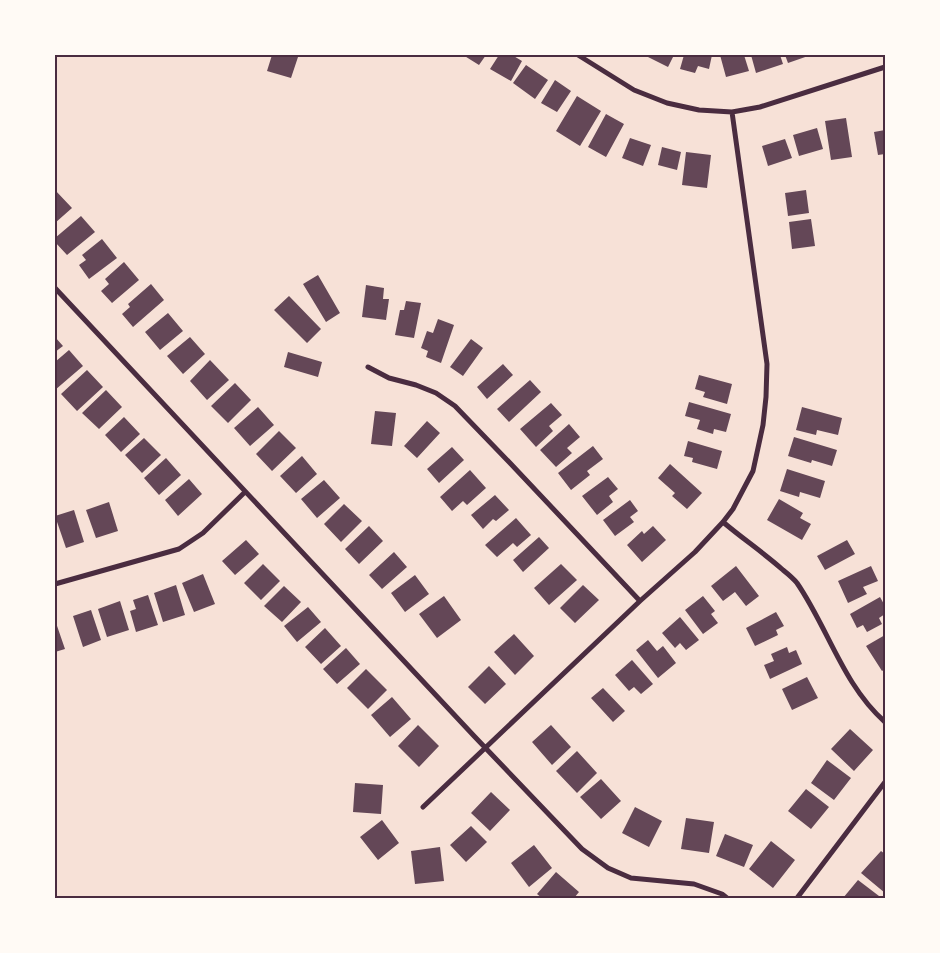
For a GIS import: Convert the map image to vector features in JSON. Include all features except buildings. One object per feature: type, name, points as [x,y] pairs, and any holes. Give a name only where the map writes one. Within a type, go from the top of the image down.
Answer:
[{"type":"street","points":[[578,55],[634,90],[667,102],[699,110],[732,112],[760,107],[885,67]]},
{"type":"street","points":[[423,807],[640,601],[695,552],[733,509],[753,471],[763,425],[766,397],[766,364],[732,112]]},
{"type":"street","points":[[55,288],[485,749],[582,848],[608,868],[631,878],[694,884],[722,894],[727,898]]},
{"type":"street","points":[[368,367],[389,378],[436,392],[455,406],[640,601]]},
{"type":"street","points":[[55,584],[179,549],[203,533],[245,492]]},
{"type":"street","points":[[723,522],[796,581],[858,691],[877,716],[885,722]]},
{"type":"street","points":[[797,898],[885,782]]}]
